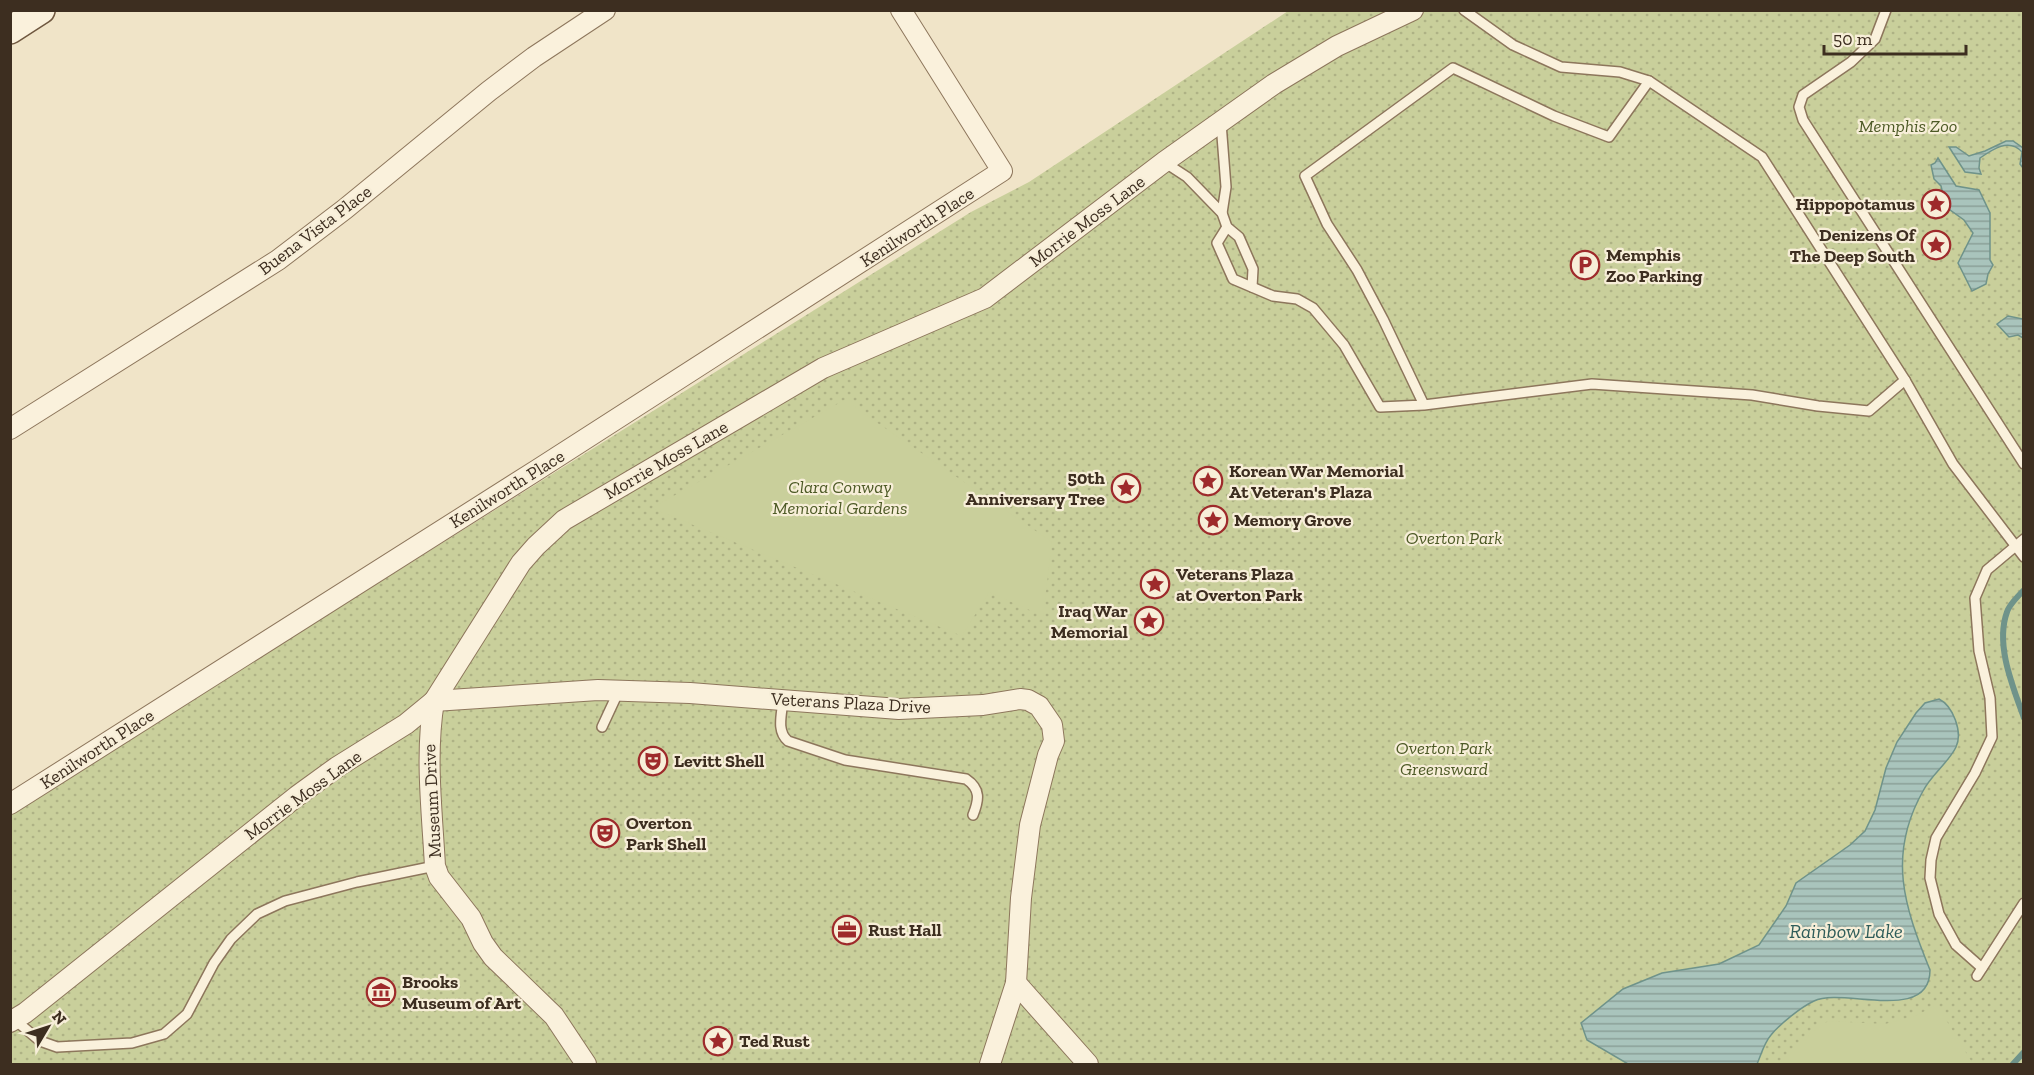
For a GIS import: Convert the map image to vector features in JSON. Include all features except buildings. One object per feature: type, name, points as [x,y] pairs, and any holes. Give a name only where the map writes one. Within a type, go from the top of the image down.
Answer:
[{"type":"main road","points":[[10,30],[39,11]]},
{"type":"street","name":"Buena Vista Place","points":[[10,429],[278,260],[345,209],[489,90],[605,10]]},
{"type":"street","name":"Kenilworth Place","points":[[10,804],[537,471],[1002,171],[901,10]]},
{"type":"street","name":"Morrie Moss Lane","points":[[13,1021],[297,796],[337,767],[406,724],[434,700],[521,563],[564,520],[823,368],[985,298],[1164,162],[1274,84],[1320,55],[1413,10]]},
{"type":"street","name":"Veterans Plaza Drive","points":[[434,700],[617,690],[899,709],[983,705],[1020,699],[1028,700],[1039,706],[1052,725],[1054,741],[1048,755],[1030,825],[1021,898],[1016,982],[990,1065]]},
{"type":"street","name":"Museum Drive","points":[[434,700],[429,730],[429,750],[435,866],[439,878],[471,918],[483,943],[493,957],[554,1016],[586,1065]]},
{"type":"street","points":[[1016,982],[1088,1065]]},
{"type":"lane","points":[[1464,10],[1513,45],[1561,67],[1620,72],[1649,81],[1762,157],[1905,380],[1953,464],[1984,507],[2019,542],[2024,557]]},
{"type":"lane","points":[[1478,10],[1480,21]]},
{"type":"lane","points":[[1886,10],[1875,39],[1851,62],[1803,95],[1799,107],[1803,120],[2024,464]]},
{"type":"lane","points":[[1424,405],[1383,319],[1357,270],[1327,224],[1305,176],[1453,68],[1554,116],[1609,137],[1649,81]]},
{"type":"lane","points":[[1221,121],[1226,187],[1221,213]]},
{"type":"lane","points":[[1164,162],[1187,177],[1221,213],[1227,227],[1239,237],[1253,269],[1252,287]]},
{"type":"lane","points":[[1227,227],[1217,243],[1233,279],[1273,296],[1297,299],[1313,308],[1344,345],[1380,407],[1424,405],[1592,384],[1752,395],[1818,406],[1869,411],[1905,380]]},
{"type":"lane","points":[[2019,542],[1987,570],[1975,598],[1979,651],[1990,698],[1992,737],[1975,773],[1936,838],[1930,878],[1939,914],[1956,945],[1980,972],[2024,903]]},
{"type":"lane","points":[[602,727],[617,690]]},
{"type":"lane","points":[[783,700],[780,727],[784,738],[788,741],[844,760],[966,779],[974,785],[978,793],[978,802],[973,815]]},
{"type":"lane","points":[[13,1021],[40,1041],[57,1047],[132,1042],[164,1034],[186,1014],[225,947],[257,914],[285,901],[357,882],[435,866]]},
{"type":"green space","name":"Overton Park","points":[[1288,11],[2023,11],[2023,1064],[11,1064],[11,813],[971,212],[1029,182]]},
{"type":"green space","name":"Clara Conway Memorial Gardens","points":[[848,398],[857,409],[1052,542],[1043,616],[989,592],[962,636],[652,508]]},
{"type":"green space","points":[[1937,1005],[1973,1064],[1781,1064],[1804,1038],[1828,1021],[1885,1024],[1915,1016]]},
{"type":"water","points":[[2006,141],[2013,141],[2023,148],[2023,168],[2020,164],[2022,152],[2006,145],[1980,158],[1981,174],[1965,172],[1949,147],[1956,147],[1969,156]]},
{"type":"water","points":[[1938,158],[1956,186],[1979,190],[1990,213],[1990,260],[1993,265],[1986,284],[1972,291],[1958,263],[1973,233],[1964,220],[1946,207],[1941,186],[1934,179],[1931,165]]},
{"type":"water","points":[[2008,316],[2023,319],[2023,338],[2018,335],[2009,337],[1997,324]]},
{"type":"water","name":"Rainbow Lake","points":[[1939,699],[1949,707],[1952,713],[1957,727],[1958,741],[1953,753],[1926,785],[1912,814],[1905,837],[1903,859],[1903,880],[1907,902],[1930,970],[1926,986],[1916,996],[1901,1000],[1827,998],[1814,1001],[1797,1011],[1775,1031],[1766,1042],[1757,1064],[1628,1064],[1587,1040],[1581,1023],[1623,989],[1662,973],[1719,964],[1759,945],[1786,906],[1796,883],[1850,845],[1865,831],[1875,810],[1886,768],[1897,742],[1925,703]]},
{"type":"waterway","points":[[2024,590],[2008,609],[2003,638],[2007,666],[2024,718]]},
{"type":"waterway","points":[[2013,1064],[2024,1052]]},
{"type":"place","name":"Hippopotamus","points":[[1936,204]]},
{"type":"place","name":"Denizens Of The Deep South","points":[[1936,245]]},
{"type":"place","name":"Memphis Zoo Parking","points":[[1585,265]]},
{"type":"place","name":"Korean War Memorial At Veteran's Plaza","points":[[1208,481]]},
{"type":"place","name":"50th Anniversary Tree","points":[[1126,488]]},
{"type":"place","name":"Memory Grove","points":[[1213,520]]},
{"type":"place","name":"Veterans Plaza at Overton Park","points":[[1155,584]]},
{"type":"place","name":"Iraq War Memorial","points":[[1149,621]]},
{"type":"place","name":"Levitt Shell","points":[[653,761]]},
{"type":"place","name":"Overton Park Shell","points":[[605,833]]},
{"type":"place","name":"Rust Hall","points":[[847,930]]},
{"type":"place","name":"Brooks Museum of Art","points":[[381,992]]},
{"type":"place","name":"Ted Rust","points":[[718,1041]]},
{"type":"park label","name":"Memphis Zoo","points":[[1908,126]]},
{"type":"park label","name":"Overton Park Greensward","points":[[1444,758]]}]
